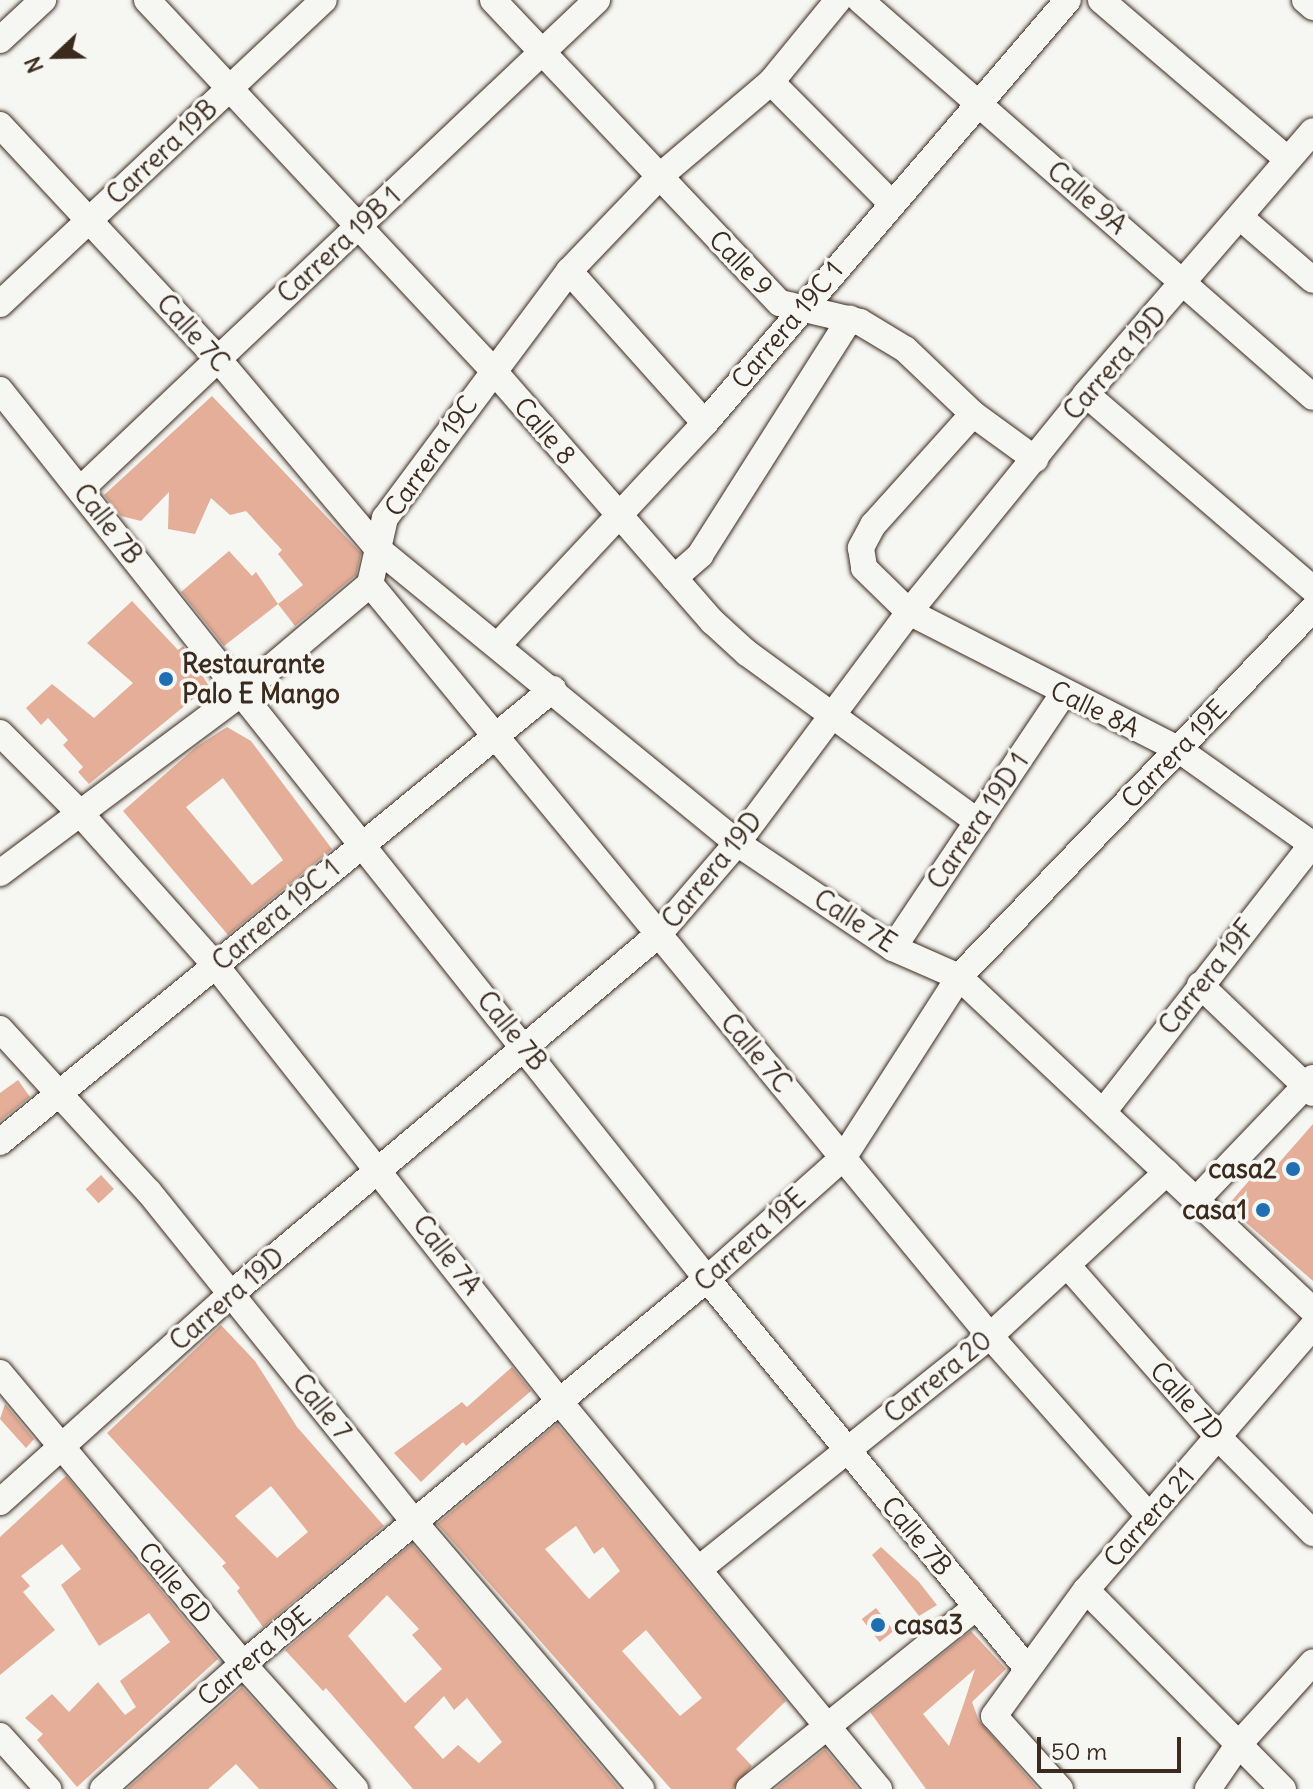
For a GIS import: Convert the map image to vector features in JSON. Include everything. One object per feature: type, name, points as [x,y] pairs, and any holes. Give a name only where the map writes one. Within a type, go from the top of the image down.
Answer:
[{"type":"street","points":[[0,40],[43,0]]},
{"type":"street","name":"Calle 8","points":[[147,0],[492,369],[619,517],[747,653],[978,822]]},
{"type":"street","name":"Carrera 19B","points":[[0,304],[324,0]]},
{"type":"street","name":"Calle 9","points":[[493,0],[780,303],[850,319],[905,349],[973,414],[1035,459]]},
{"type":"street","name":"Carrera 19B 1","points":[[81,489],[597,0]]},
{"type":"street","name":"Carrera 19C","points":[[370,584],[385,518],[492,369],[569,271],[659,177],[771,82],[838,0]]},
{"type":"street","name":"Calle 9A","points":[[860,0],[1313,397]]},
{"type":"street","name":"Carrera 19C 1","points":[[499,644],[705,423],[978,101],[1068,0]]},
{"type":"street","points":[[1101,0],[1286,158]]},
{"type":"street","points":[[1305,0],[1313,7]]},
{"type":"street","points":[[771,82],[891,203]]},
{"type":"street","name":"Calle 7C","points":[[0,125],[91,219],[218,359],[378,549]]},
{"type":"street","name":"Carrera 19D","points":[[0,1502],[231,1294],[658,935],[737,843],[909,612],[1086,394],[1240,217],[1286,158],[1313,131]]},
{"type":"street","points":[[1240,217],[1313,280]]},
{"type":"street","points":[[569,271],[705,423]]},
{"type":"street","points":[[674,578],[700,555],[850,319]]},
{"type":"street","name":"Calle 7B","points":[[0,390],[707,1279],[1027,1668]]},
{"type":"street","points":[[1086,394],[1313,589]]},
{"type":"street","name":"Calle 8A","points":[[973,414],[873,525],[861,548],[864,568],[909,612],[1063,694],[1178,749],[1313,844]]},
{"type":"street","name":"Calle 7E","points":[[378,549],[499,644],[737,843],[893,948],[959,977],[1313,1311]]},
{"type":"street","points":[[0,873],[240,694],[370,584]]},
{"type":"street","name":"Calle 7C","points":[[370,584],[494,739],[990,1336],[1149,1516]]},
{"type":"street","name":"Carrera 19E","points":[[103,1789],[243,1664],[707,1279],[843,1158],[959,977],[1313,609]]},
{"type":"street","name":"Carrera 19C 1","points":[[0,1142],[553,689]]},
{"type":"street","name":"Carrera 19D 1","points":[[893,948],[1063,694]]},
{"type":"street","name":"Calle 7A","points":[[0,733],[79,812],[216,966],[380,1168],[559,1401],[879,1789]]},
{"type":"street","name":"Carrera 19F","points":[[1103,1112],[1313,844]]},
{"type":"street","points":[[1196,1200],[1311,1086],[1200,985]]},
{"type":"street","name":"Calle 7","points":[[0,1029],[149,1192],[415,1523],[641,1789]]},
{"type":"street","name":"Carrera 20","points":[[699,1569],[990,1336],[1167,1172]]},
{"type":"street","name":"Calle 7D","points":[[1067,1265],[1218,1437],[1313,1533]]},
{"type":"street","name":"Carrera 21","points":[[1060,1789],[994,1716],[1086,1590],[1313,1326]]},
{"type":"street","name":"Calle 6D","points":[[0,1373],[243,1664],[355,1789]]},
{"type":"street","points":[[1086,1590],[1283,1789]]},
{"type":"street","points":[[749,1789],[826,1724],[976,1607]]},
{"type":"street","points":[[1208,1789],[1239,1744],[1313,1662]]},
{"type":"street","points":[[0,1736],[48,1789]]},
{"type":"building","points":[[212,396],[361,553],[356,575],[295,626],[278,604],[303,585],[278,554],[282,550],[246,511],[230,515],[211,498],[195,534],[168,529],[169,492],[141,521],[121,516],[104,495]]},
{"type":"building","points":[[229,551],[252,576],[256,572],[278,604],[224,646],[181,592]]},
{"type":"building","points":[[132,601],[178,650],[183,646],[209,686],[89,784],[78,772],[83,767],[63,745],[68,740],[48,718],[41,725],[26,708],[52,684],[94,718],[133,683],[87,643]]},
{"type":"building","points":[[227,727],[251,741],[332,849],[228,935],[123,811],[196,747]],"holes":[[[223,778],[283,860],[252,885],[186,807]]]},
{"type":"building","points":[[18,1080],[30,1097],[0,1121],[0,1093]]},
{"type":"building","points":[[1313,1124],[1313,1281],[1227,1206],[1254,1175],[1262,1182]]},
{"type":"building","points":[[101,1175],[114,1189],[99,1203],[86,1189]]},
{"type":"building","points":[[221,1325],[255,1361],[297,1427],[384,1526],[263,1627],[237,1591],[240,1588],[222,1566],[226,1563],[107,1433]],"holes":[[[271,1486],[308,1532],[277,1558],[235,1516]]]},
{"type":"building","points":[[512,1367],[531,1391],[466,1446],[463,1442],[421,1482],[394,1453],[462,1402],[467,1407]]},
{"type":"building","points":[[5,1404],[34,1439],[26,1448],[0,1419]]},
{"type":"building","points":[[557,1424],[786,1701],[736,1749],[752,1766],[733,1789],[671,1789],[437,1524]],"holes":[[[576,1526],[594,1554],[603,1547],[620,1571],[589,1599],[545,1549]],[[646,1630],[702,1698],[680,1716],[622,1651]]]},
{"type":"building","points":[[66,1476],[218,1659],[77,1787],[37,1740],[43,1734],[25,1718],[52,1694],[69,1712],[98,1682],[125,1715],[136,1707],[120,1681],[170,1642],[149,1613],[99,1646],[61,1585],[81,1569],[62,1544],[21,1576],[30,1586],[23,1592],[55,1630],[0,1675],[0,1537]]},
{"type":"building","points":[[412,1544],[620,1789],[413,1789],[326,1688],[323,1691],[285,1650]],"holes":[[[387,1595],[419,1629],[412,1635],[442,1669],[405,1703],[348,1636]],[[444,1696],[454,1710],[467,1698],[502,1742],[479,1763],[458,1745],[443,1759],[414,1727]]]},
{"type":"building","points":[[881,1547],[919,1582],[937,1605],[919,1616],[872,1555]]},
{"type":"building","name":"casa3","points":[[876,1608],[894,1631],[880,1642],[862,1619]]},
{"type":"building","points":[[971,1631],[1006,1669],[972,1702],[979,1721],[1038,1789],[926,1789],[870,1712]],"holes":[[[975,1669],[949,1746],[923,1714]]]},
{"type":"building","points":[[242,1687],[334,1789],[259,1789],[236,1764],[208,1789],[127,1789]]},
{"type":"building","points":[[825,1749],[858,1789],[775,1789]]},
{"type":"place","name":"Restaurante Palo E Mango","points":[[166,679]]},
{"type":"place","name":"casa2","points":[[1293,1169]]},
{"type":"place","name":"casa1","points":[[1263,1210]]},
{"type":"place","name":"casa3","points":[[878,1625]]}]
